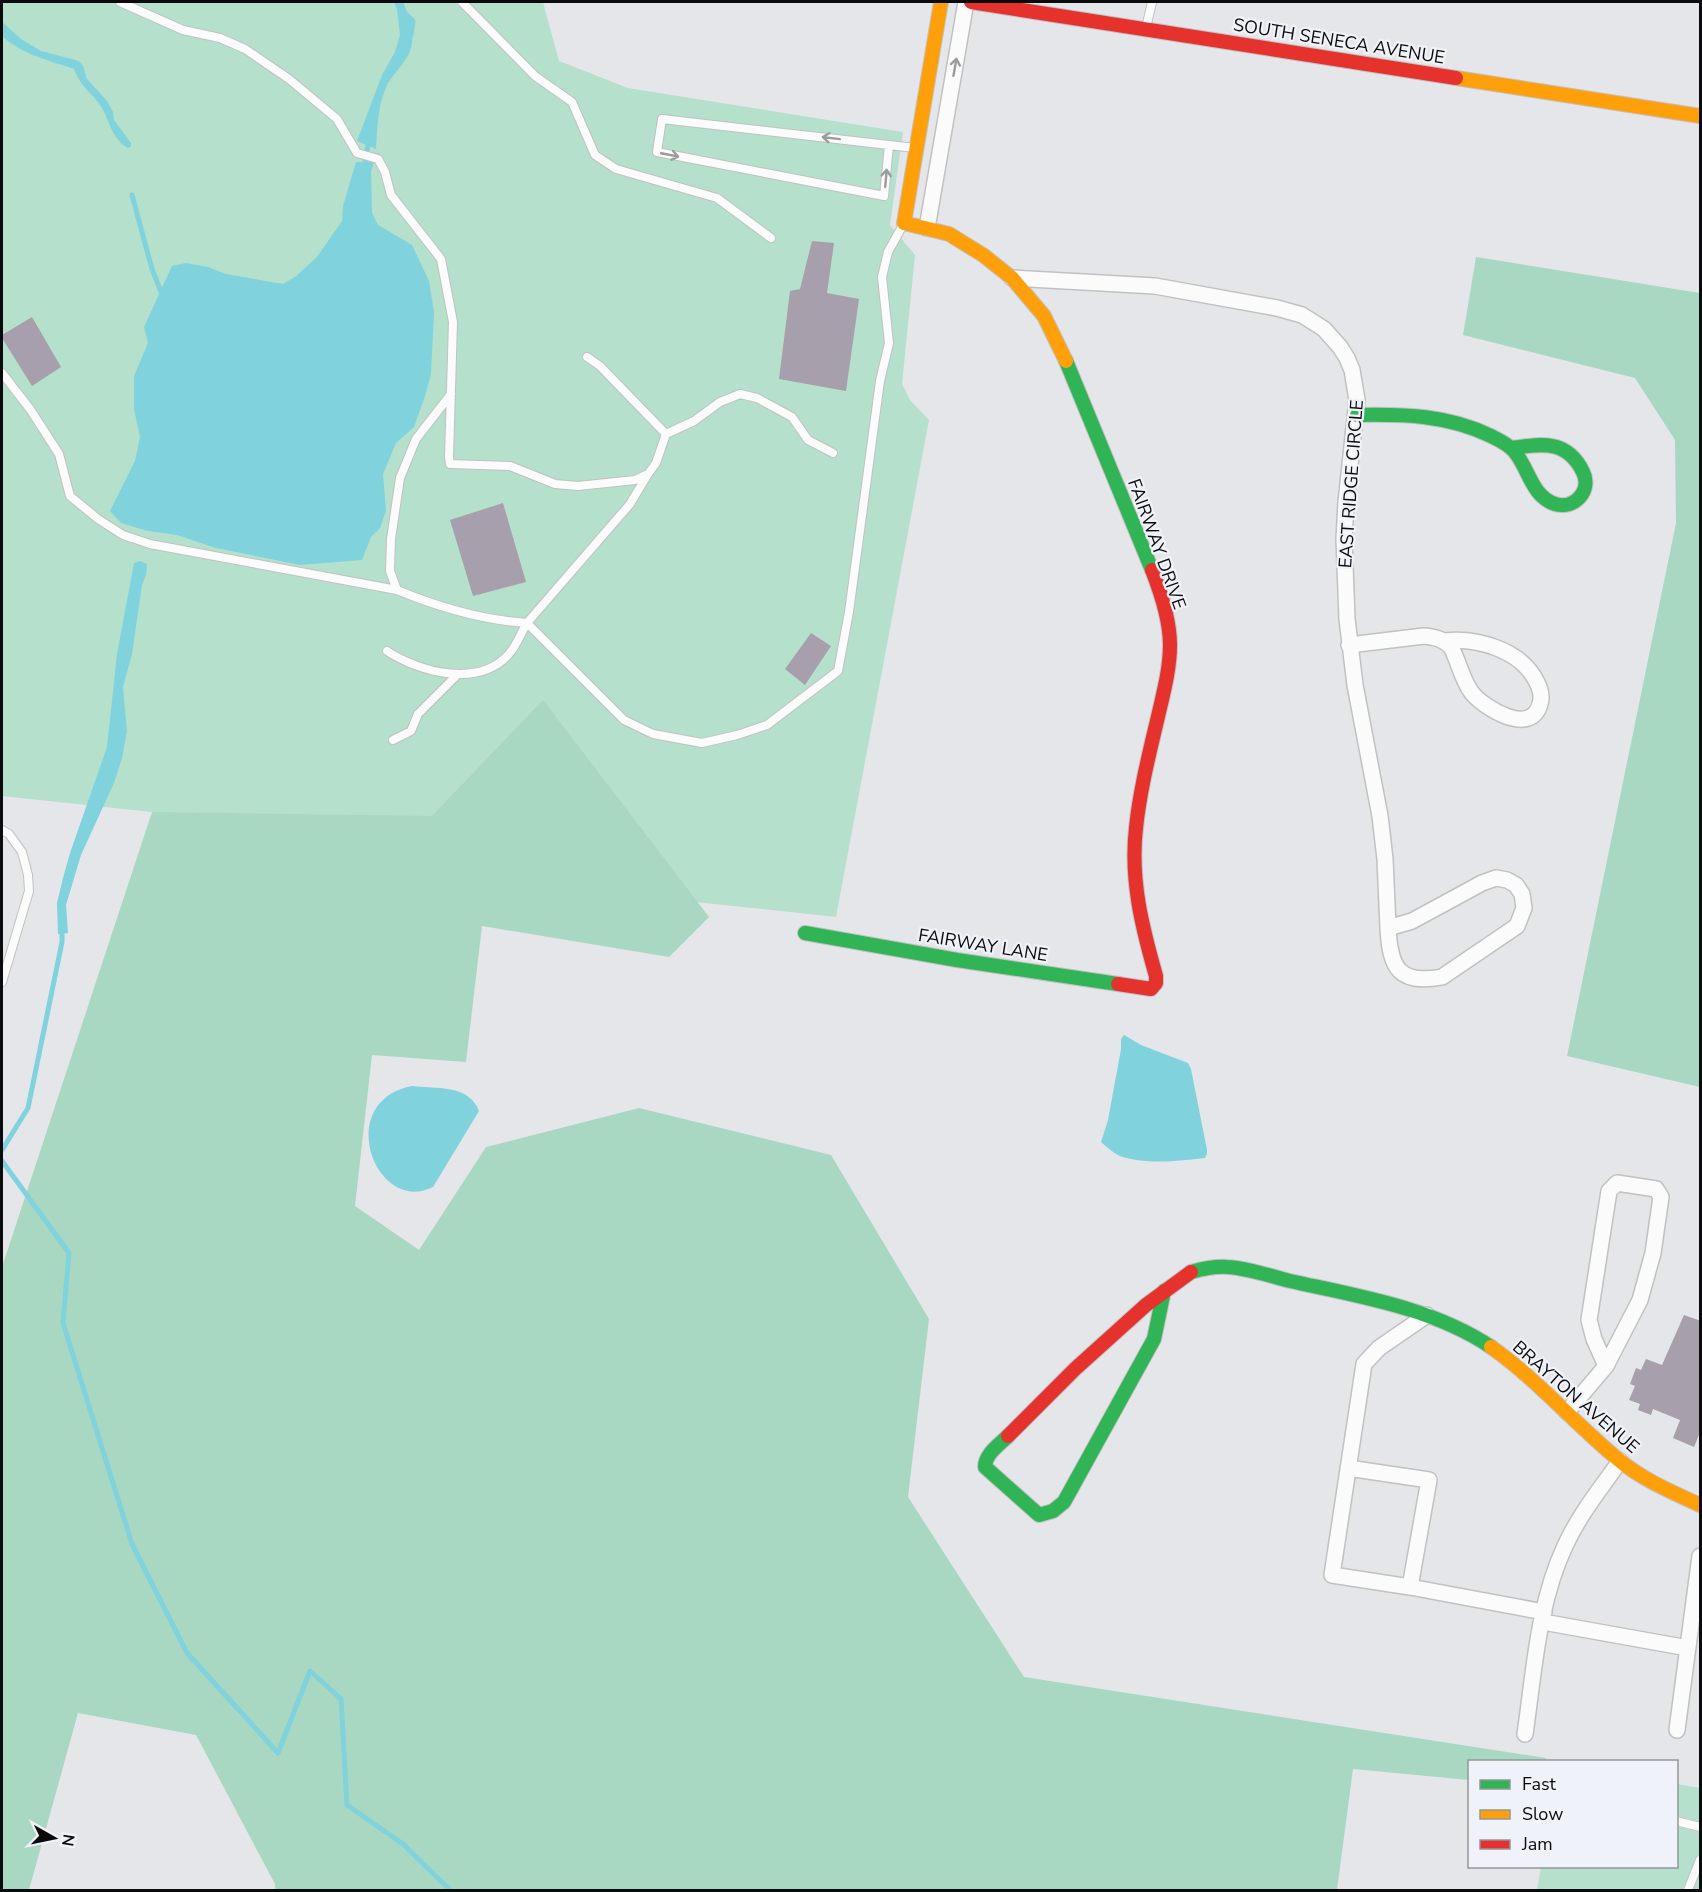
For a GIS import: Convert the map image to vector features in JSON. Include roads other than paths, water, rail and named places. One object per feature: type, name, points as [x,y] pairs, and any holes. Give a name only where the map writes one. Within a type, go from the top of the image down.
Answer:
[{"type":"street","points":[[941,2],[904,223],[927,228],[966,2]]},
{"type":"street","name":"SOUTH SENECA AVENUE","points":[[971,2],[1701,116]]},
{"type":"street","points":[[924,105],[948,109]]},
{"type":"street","name":"FAIRWAY DRIVE","points":[[927,228],[949,234],[983,255],[1012,278],[1039,309],[1058,343],[1158,586],[1164,606],[1170,644],[1168,671],[1145,777],[1136,827],[1134,854],[1136,894],[1143,932],[1156,976],[1156,985]]},
{"type":"street","name":"EAST RIDGE CIRCLE","points":[[1012,278],[1155,286],[1277,308],[1302,315],[1324,329],[1336,341],[1347,358],[1356,384],[1357,415],[1350,461],[1344,539],[1349,645],[1380,816],[1385,859],[1388,928],[1389,951],[1392,961],[1399,969],[1416,979],[1428,980],[1442,977],[1517,926],[1524,908],[1522,894],[1516,885],[1507,880],[1491,879],[1412,921],[1388,928]]},
{"type":"street","points":[[1357,415],[1432,416],[1475,428],[1512,448],[1531,484],[1545,498],[1562,505],[1579,500],[1584,494],[1586,484],[1584,473],[1574,458],[1564,450],[1550,444],[1512,448]]},
{"type":"street","points":[[1349,645],[1424,636],[1490,646],[1508,652],[1521,661],[1538,684],[1541,696],[1538,710],[1527,717],[1514,719],[1490,710],[1471,692],[1454,654],[1445,641]]},
{"type":"street","name":"FAIRWAY LANE","points":[[805,933],[957,960],[1151,989],[1156,985]]},
{"type":"street","points":[[1567,1412],[1606,1366],[1640,1300],[1651,1262],[1661,1197],[1656,1189],[1617,1183],[1609,1191],[1589,1320],[1594,1339],[1606,1366]]},
{"type":"street","name":"BRAYTON AVENUE","points":[[1164,1291],[1154,1339],[1064,1502],[1053,1511],[1039,1515],[985,1467],[985,1461],[990,1454],[1076,1369],[1164,1291],[1187,1273],[1206,1268],[1228,1267],[1336,1291],[1427,1315],[1477,1338],[1529,1377],[1620,1461],[1660,1487],[1701,1505]]},
{"type":"street","points":[[1427,1315],[1379,1348],[1364,1364],[1332,1575],[1410,1587],[1688,1648]]},
{"type":"street","points":[[1525,1734],[1544,1617],[1554,1572],[1576,1524],[1620,1461]]},
{"type":"street","points":[[1348,1468],[1429,1480],[1410,1587]]},
{"type":"street","points":[[1677,1730],[1701,1556]]},
{"type":"lane","points":[[120,2],[183,30],[220,38],[245,49],[290,79],[337,119],[357,153],[378,159],[385,172],[391,195],[441,259],[453,322],[450,464],[510,466],[555,484],[578,486],[635,480],[648,474]]},
{"type":"lane","points":[[462,2],[535,76],[572,102],[595,155],[615,169],[717,198],[771,238]]},
{"type":"lane","points":[[1146,29],[1152,2]]},
{"type":"lane","points":[[889,145],[884,196],[657,152],[662,119],[917,148]]},
{"type":"lane","points":[[2,372],[30,409],[59,454],[70,496],[98,519],[123,535],[150,544],[397,590],[434,605],[512,622],[527,623],[624,720],[653,734],[702,743],[767,725],[838,671],[849,612],[880,381],[889,343],[882,277],[888,252],[904,223]]},
{"type":"lane","points":[[587,357],[600,366],[666,434]]},
{"type":"lane","points":[[397,590],[390,572],[400,478],[416,439],[451,394]]},
{"type":"lane","points":[[387,651],[412,665],[458,674],[475,673],[495,666],[509,655],[527,623],[630,504],[656,463],[666,434],[694,421],[720,402],[740,394],[757,398],[792,417],[808,440],[833,453]]},
{"type":"lane","points":[[393,740],[411,730],[418,714],[458,674]]},
{"type":"lane","points":[[2,830],[9,834],[22,852],[28,875],[29,891],[2,982]]},
{"type":"lane","points":[[1678,1821],[1701,1827]]},
{"type":"lane","points":[[1688,1890],[1701,1860]]},
{"type":"water","points":[[394,2],[403,2],[406,9],[411,23],[412,45],[406,59],[384,92],[378,116],[376,149],[357,141],[400,35]]},
{"type":"water","points":[[2,22],[21,39],[41,51],[79,61],[87,79],[107,101],[113,112],[114,120],[131,146],[128,148],[118,140],[102,108],[80,81],[74,69],[36,56],[10,43],[2,36]]},
{"type":"water","points":[[356,162],[374,162],[371,172],[372,213],[378,225],[412,245],[429,281],[434,312],[431,374],[425,396],[414,427],[396,443],[383,474],[386,511],[380,528],[371,537],[362,560],[300,565],[216,548],[177,535],[148,531],[121,523],[110,511],[135,461],[140,437],[134,409],[134,376],[148,343],[144,327],[172,266],[186,263],[208,267],[226,274],[283,284],[295,277],[317,257],[342,221],[343,206]]},
{"type":"water","points":[[140,561],[147,564],[146,575],[142,585],[132,654],[123,687],[127,731],[122,758],[114,783],[81,855],[66,905],[68,933],[58,934],[57,903],[63,878],[107,747],[117,654],[134,563]]},
{"type":"water","points":[[1124,1035],[1141,1045],[1188,1063],[1207,1150],[1205,1158],[1162,1162],[1140,1161],[1120,1156],[1101,1142],[1108,1120],[1121,1039]]},
{"type":"water","points":[[412,1086],[460,1092],[474,1102],[479,1111],[433,1187],[412,1192],[394,1186],[380,1172],[371,1153],[369,1132],[374,1112],[388,1096]]},
{"type":"waterway","points":[[407,15],[413,21],[411,35]]},
{"type":"waterway","points":[[364,169],[369,139]]},
{"type":"waterway","points":[[132,195],[152,269],[163,297]]},
{"type":"waterway","points":[[2,1150],[28,1108],[62,942],[62,928]]},
{"type":"waterway","points":[[2,1161],[69,1253],[63,1323],[132,1544],[187,1653],[278,1753],[310,1671],[341,1699],[347,1805],[403,1844],[450,1890]]}]
